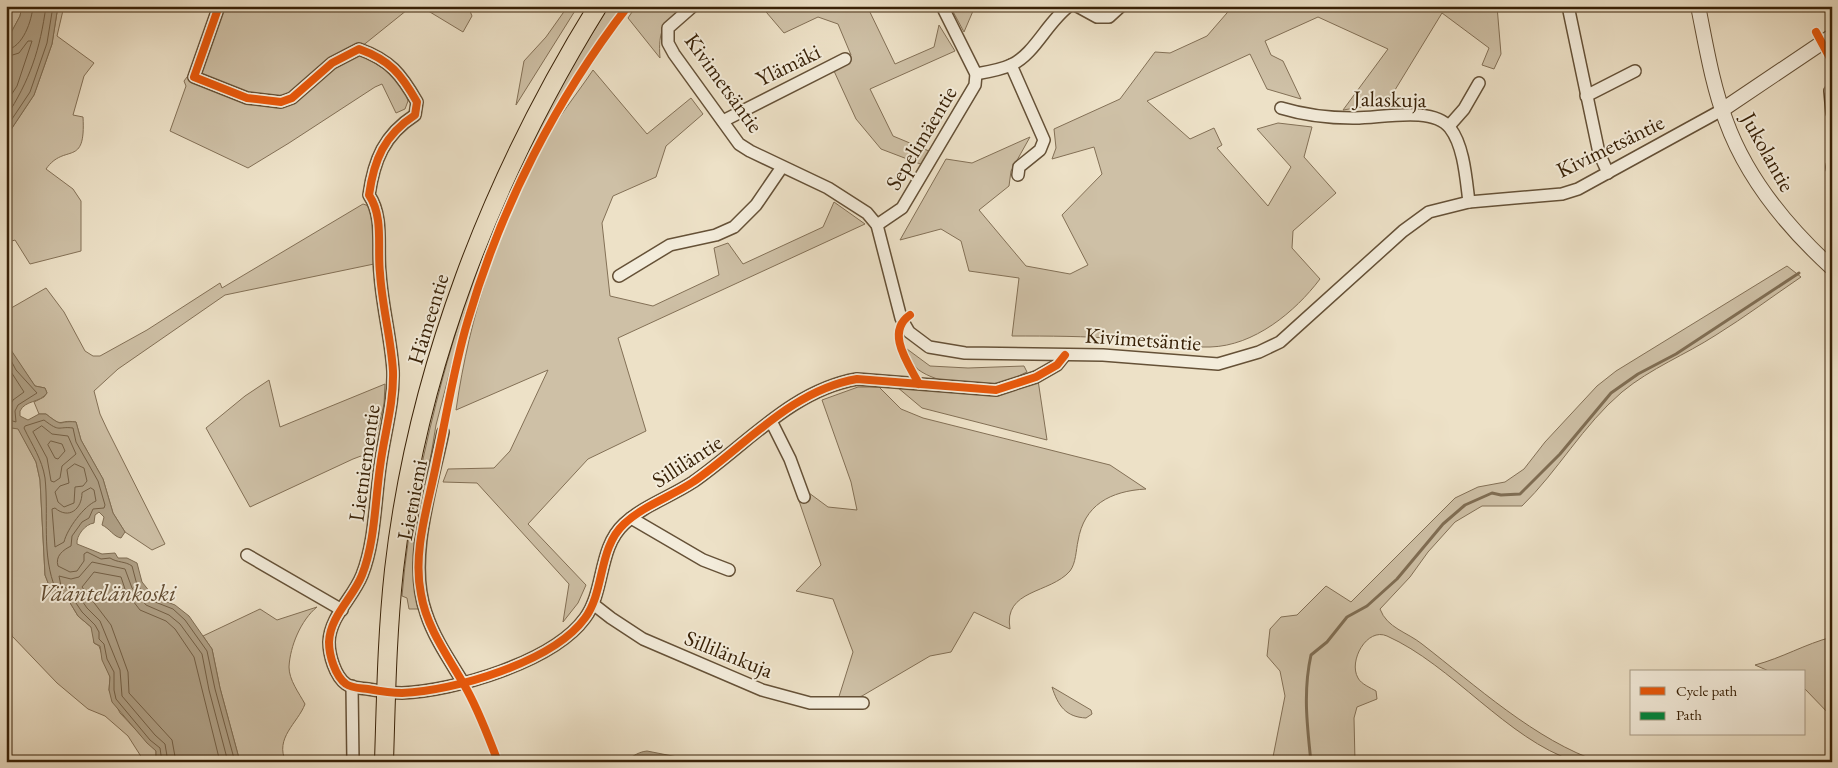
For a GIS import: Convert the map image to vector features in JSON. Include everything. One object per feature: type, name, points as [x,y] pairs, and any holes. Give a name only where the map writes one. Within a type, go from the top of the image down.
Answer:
[{"type":"highway","name":"Hämeentie","points":[[384,762],[389,624],[404,507],[432,382],[453,310],[488,213],[514,156],[559,70],[598,6]]},
{"type":"street","name":"Lietniementie","points":[[218,6],[194,76],[247,98],[281,102],[292,98],[332,63],[359,49],[378,56],[402,74],[418,102],[415,115],[391,135],[384,145],[373,168],[369,195],[378,207],[379,271],[393,371],[389,425],[380,466],[370,543],[362,576],[332,626],[329,643],[337,675],[348,686],[352,686]]},
{"type":"street","name":"Kivimetsäntie","points":[[693,6],[671,24],[667,34],[674,54],[739,144],[782,167],[828,188],[867,213],[877,225],[901,318],[909,332],[918,341],[929,347],[951,352],[1103,355],[1218,364],[1259,352],[1280,342],[1416,220],[1447,206],[1468,202],[1562,194],[1608,173],[1722,110]]},
{"type":"street","name":"Sepelimäentie","points":[[877,225],[902,208],[970,96],[975,84],[976,74],[942,6]]},
{"type":"street","points":[[976,74],[1011,65],[1025,54],[1057,15],[1068,6]]},
{"type":"street","points":[[1077,6],[1097,17],[1109,17],[1121,6]]},
{"type":"street","points":[[1568,6],[1598,153],[1608,173]]},
{"type":"street","name":"Jukolantie","points":[[1698,6],[1722,110],[1737,148],[1776,209],[1808,246],[1832,268]]},
{"type":"street","points":[[1722,110],[1832,36]]},
{"type":"street","name":"Ylämäki","points":[[723,121],[845,59]]},
{"type":"street","points":[[1011,65],[1044,140],[1040,150],[1019,167],[1018,176]]},
{"type":"street","points":[[1586,96],[1635,71]]},
{"type":"street","points":[[1449,126],[1464,109],[1480,84]]},
{"type":"street","points":[[1830,91],[1832,112]]},
{"type":"street","name":"Jalaskuja","points":[[1281,108],[1301,114],[1353,118],[1424,116],[1449,126],[1460,150],[1468,202]]},
{"type":"street","points":[[619,276],[670,245],[716,235],[734,227],[756,205],[782,167]]},
{"type":"street","name":"Silliläntie","points":[[386,692],[428,690],[464,684],[490,675],[550,647],[584,620],[594,604],[612,537],[631,518],[689,484],[724,460],[811,393],[836,382],[857,379],[996,390],[1036,377],[1057,365],[1065,355]]},
{"type":"street","points":[[771,422],[790,459],[804,497]]},
{"type":"street","name":"Lietniemi","points":[[443,432],[421,547],[418,579],[425,613],[433,631],[464,684]]},
{"type":"street","points":[[631,518],[703,560],[729,570]]},
{"type":"street","points":[[247,555],[342,610]]},
{"type":"street","name":"Sillilänkuja","points":[[594,604],[611,618],[643,639],[762,690],[810,704],[862,703]]},
{"type":"street","points":[[353,762],[352,686],[386,692]]},
{"type":"shaded area","points":[[6,6],[22,6],[20,16],[6,42]]},
{"type":"shaded area","points":[[58,6],[64,6],[57,36],[94,63],[84,76],[73,115],[83,117],[81,143],[78,149],[53,161],[46,169],[73,189],[81,201],[81,251],[30,264],[15,240],[6,243],[6,137],[34,95],[52,44]]},
{"type":"shaded area","points":[[225,6],[412,6],[356,51],[401,80],[408,101],[405,109],[396,113],[382,84],[248,168],[170,131],[186,86],[184,81],[211,45]]},
{"type":"shaded area","points":[[420,6],[468,6],[472,16],[463,32]]},
{"type":"shaded area","points":[[568,6],[578,6],[516,105],[524,61],[546,37]]},
{"type":"shaded area","points":[[609,6],[624,6],[579,68],[538,141],[492,243],[465,313],[436,425],[413,563],[418,609],[409,609],[407,598],[402,596],[408,541],[429,431],[461,315],[493,224],[518,165],[560,87]]},
{"type":"shaded area","points":[[636,6],[685,6],[672,17],[661,34],[660,58],[628,18]]},
{"type":"shaded area","points":[[761,6],[793,6],[807,10],[814,6],[867,6],[895,64],[934,47],[939,25],[955,51],[870,89],[893,136],[929,151],[923,165],[881,149],[856,119],[834,71],[847,64],[845,59],[851,55],[838,24],[818,17],[784,33]]},
{"type":"shaded area","points":[[950,6],[979,6],[973,11],[964,32]]},
{"type":"shaded area","points":[[1233,6],[1497,6],[1501,54],[1494,69],[1482,65],[1489,48],[1442,13],[1387,103],[1343,110],[1388,49],[1318,17],[1265,41],[1271,55],[1283,61],[1301,99],[1267,89],[1250,54],[1147,101],[1190,139],[1214,128],[1222,145],[1217,148],[1268,206],[1291,167],[1257,129],[1278,123],[1312,127],[1304,157],[1336,193],[1293,231],[1292,248],[1320,279],[1286,315],[1272,325],[1242,341],[1210,347],[1108,338],[1012,336],[1019,278],[969,271],[961,241],[941,229],[900,240],[946,159],[972,163],[1030,137],[1011,171],[1009,186],[979,210],[1026,266],[1070,274],[1088,265],[1062,215],[1102,174],[1094,147],[1052,159],[1056,148],[1054,129],[1120,99],[1155,52],[1170,53],[1207,36]]},
{"type":"shaded area","points":[[593,70],[647,134],[691,98],[703,114],[666,146],[656,177],[613,196],[602,223],[610,296],[653,306],[719,275],[714,248],[728,243],[743,264],[823,227],[834,202],[865,224],[618,338],[646,431],[588,459],[528,524],[586,585],[578,603],[563,622],[569,584],[477,483],[443,482],[448,469],[494,468],[510,451],[548,370],[456,410],[469,340],[488,273],[500,240],[544,143]]},
{"type":"shaded area","points":[[363,204],[369,206],[373,212],[374,264],[225,295],[118,369],[94,391],[100,414],[165,544],[152,550],[125,532],[113,513],[103,479],[81,440],[76,422],[59,422],[46,414],[39,414],[34,402],[44,397],[47,393],[45,388],[35,386],[6,344],[6,311],[46,288],[64,312],[85,351],[93,356],[100,356],[147,330],[220,283],[222,288]]},
{"type":"shaded area","points":[[1787,266],[1801,277],[1727,328],[1633,383],[1622,392],[1595,419],[1522,506],[1482,506],[1455,522],[1428,552],[1410,577],[1380,609],[1387,621],[1392,625],[1422,644],[1485,694],[1530,726],[1576,753],[1600,762],[1577,762],[1549,751],[1503,719],[1457,682],[1411,649],[1387,636],[1380,635],[1373,636],[1366,641],[1361,647],[1356,663],[1359,680],[1376,691],[1377,699],[1357,707],[1354,718],[1355,762],[1272,762],[1285,696],[1280,671],[1267,656],[1270,629],[1281,617],[1297,615],[1326,586],[1351,602],[1455,498],[1478,487],[1505,482],[1524,469],[1545,442],[1597,386],[1616,371]]},
{"type":"shaded area","points":[[907,349],[930,366],[968,368],[1024,366],[1027,372],[1007,381],[991,385],[969,386],[947,382],[918,370],[912,362]]},
{"type":"shaded area","points":[[269,380],[280,427],[385,384],[384,404],[371,458],[361,456],[353,459],[250,507],[206,428],[245,396]]},
{"type":"shaded area","points":[[1038,380],[1047,440],[922,408],[897,387],[971,394]]},
{"type":"shaded area","points":[[858,387],[879,387],[901,409],[923,418],[1110,465],[1146,489],[1133,490],[1110,497],[1093,509],[1081,529],[1075,560],[1070,571],[1051,584],[1021,599],[1014,606],[1010,616],[1010,629],[974,612],[951,652],[930,656],[862,696],[837,703],[853,652],[833,599],[796,591],[821,565],[796,492],[805,490],[828,507],[857,510],[851,482],[822,400]]},
{"type":"shaded area","points":[[6,423],[12,428],[18,428],[36,462],[40,480],[45,575],[52,593],[69,601],[78,616],[91,627],[94,633],[94,643],[99,646],[110,677],[109,690],[120,713],[156,751],[156,762],[142,762],[142,758],[128,736],[105,716],[88,709],[57,683],[12,636],[6,595]]},
{"type":"shaded area","points":[[317,607],[301,626],[294,642],[290,659],[289,672],[305,704],[285,738],[283,753],[286,762],[240,762],[220,688],[212,649],[203,636],[260,609],[277,620]]},
{"type":"shaded area","points":[[1832,637],[1832,717],[1806,690],[1806,670],[1766,670],[1755,665],[1775,659],[1812,643]]},
{"type":"shaded area","points":[[1052,687],[1091,710],[1092,714],[1086,718],[1068,713],[1060,705]]},
{"type":"water","points":[[22,6],[58,6],[52,44],[34,95],[6,137],[6,42],[20,16]]},
{"type":"water","name":"Vääntelänkoski","points":[[7,344],[35,386],[45,388],[47,393],[22,407],[20,416],[28,420],[39,414],[46,414],[59,423],[76,422],[81,440],[103,479],[113,513],[125,532],[121,538],[102,525],[104,517],[99,512],[95,515],[94,523],[82,531],[78,537],[77,544],[102,554],[115,553],[118,558],[127,558],[137,563],[142,582],[154,597],[175,605],[189,616],[212,649],[220,688],[240,762],[156,762],[156,751],[112,702],[109,690],[110,677],[102,660],[100,646],[94,643],[91,627],[78,616],[69,601],[52,593],[45,575],[40,480],[36,462],[18,429],[12,428],[6,423]]},
{"type":"water","points":[[647,751],[698,761],[699,762],[621,762]]},
{"type":"waterway","points":[[1311,762],[1306,695],[1311,655],[1327,642],[1347,617],[1367,606],[1397,579],[1443,524],[1465,505],[1492,493],[1501,495],[1520,494],[1560,454],[1611,393],[1638,374],[1676,354],[1799,273]]},
{"type":"marked path","points":[[1830,91],[1832,113]]},
{"type":"cycle path","points":[[219,6],[194,77],[247,98],[281,102],[292,98],[332,63],[359,49],[379,58],[394,69],[406,83],[417,102],[415,115],[395,131],[382,149],[374,171],[369,195],[377,213],[381,285],[392,359],[393,383],[370,549],[362,575],[333,624],[330,633],[329,647],[333,665],[339,676],[348,685],[356,688],[402,693],[448,687],[501,671],[527,661],[550,648],[570,634],[585,618],[596,595],[610,545],[624,524],[648,507],[693,482],[770,421],[811,395],[833,385],[857,379],[996,390],[1036,377],[1057,365],[1065,355]]},
{"type":"cycle path","points":[[498,762],[476,707],[428,620],[419,578],[420,544],[463,337],[481,278],[497,236],[514,196],[554,116],[577,78],[628,6]]},
{"type":"cycle path","points":[[1816,32],[1830,58],[1830,91]]},
{"type":"cycle path","points":[[910,315],[903,322],[899,330],[899,339],[901,348],[919,384]]}]
